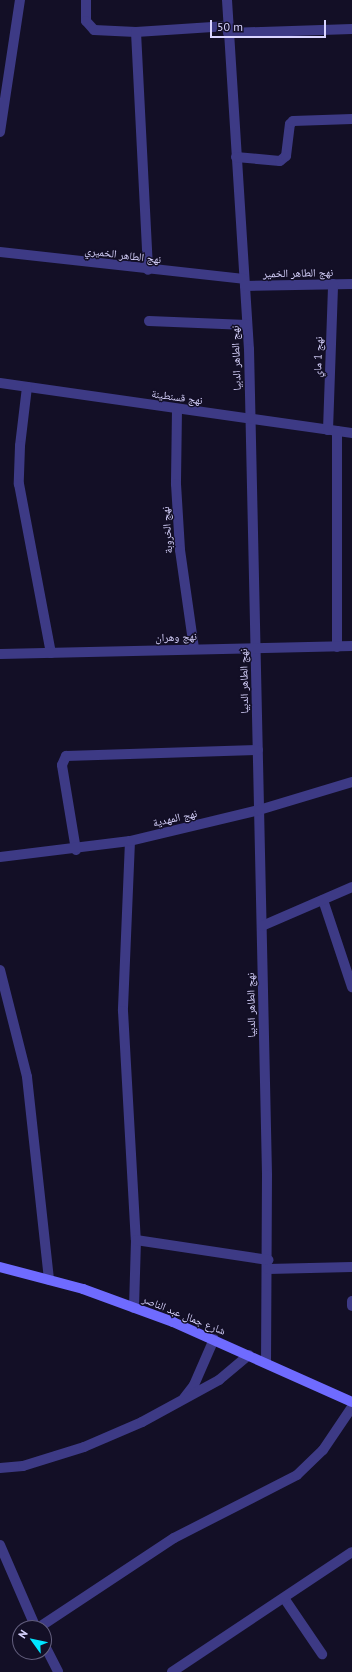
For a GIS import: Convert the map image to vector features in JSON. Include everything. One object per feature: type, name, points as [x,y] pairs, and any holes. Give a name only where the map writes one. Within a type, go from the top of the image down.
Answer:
[{"type":"main road","name":"شارع جمال عبد الناصر","points":[[0,1268],[48,1280],[134,1308],[214,1339],[352,1402]]},
{"type":"street","points":[[0,132],[20,0]]},
{"type":"street","points":[[86,0],[86,21],[94,30],[136,32],[228,29],[352,29]]},
{"type":"street","name":"نهج الطاهر الدبيا","points":[[227,0],[247,325],[250,420],[262,926],[268,1265],[266,1363]]},
{"type":"street","points":[[136,32],[148,270]]},
{"type":"street","points":[[236,157],[280,161],[286,156],[290,124],[293,121],[352,119]]},
{"type":"street","name":"نهج الطاهر الخميري","points":[[0,252],[244,283]]},
{"type":"street","name":"نهج الطاهر الخمير","points":[[244,283],[352,284]]},
{"type":"street","name":"نهج 1 ماي","points":[[333,284],[332,430],[337,647]]},
{"type":"street","points":[[149,321],[247,325]]},
{"type":"street","name":"نهج قسنطينة","points":[[0,383],[177,410],[352,433]]},
{"type":"street","points":[[27,387],[20,446],[20,484],[51,653]]},
{"type":"street","name":"نهج الخروبة","points":[[177,410],[176,484],[180,543],[194,648]]},
{"type":"street","name":"نهج وهران","points":[[0,654],[194,648],[352,646]]},
{"type":"street","points":[[76,850],[62,765],[66,756],[258,750]]},
{"type":"street","name":"نهج المهدية","points":[[0,857],[76,850],[130,841],[259,810],[352,782]]},
{"type":"street","points":[[130,841],[124,1011],[136,1240],[134,1308]]},
{"type":"street","points":[[262,926],[352,887]]},
{"type":"street","points":[[323,900],[352,987]]},
{"type":"street","points":[[0,970],[27,1077],[48,1280]]},
{"type":"street","points":[[136,1240],[268,1265],[352,1267]]},
{"type":"street","points":[[352,1301],[352,1306]]},
{"type":"street","points":[[181,1402],[194,1385],[214,1339]]},
{"type":"street","points":[[0,1468],[23,1466],[84,1447],[181,1402],[219,1380],[249,1355]]},
{"type":"street","points":[[49,1620],[168,1542],[297,1474],[323,1450],[352,1407]]},
{"type":"street","points":[[0,1545],[33,1620]]},
{"type":"street","points":[[176,1671],[352,1552]]},
{"type":"street","points":[[284,1598],[322,1654]]},
{"type":"street","points":[[52,1660],[58,1672]]}]
